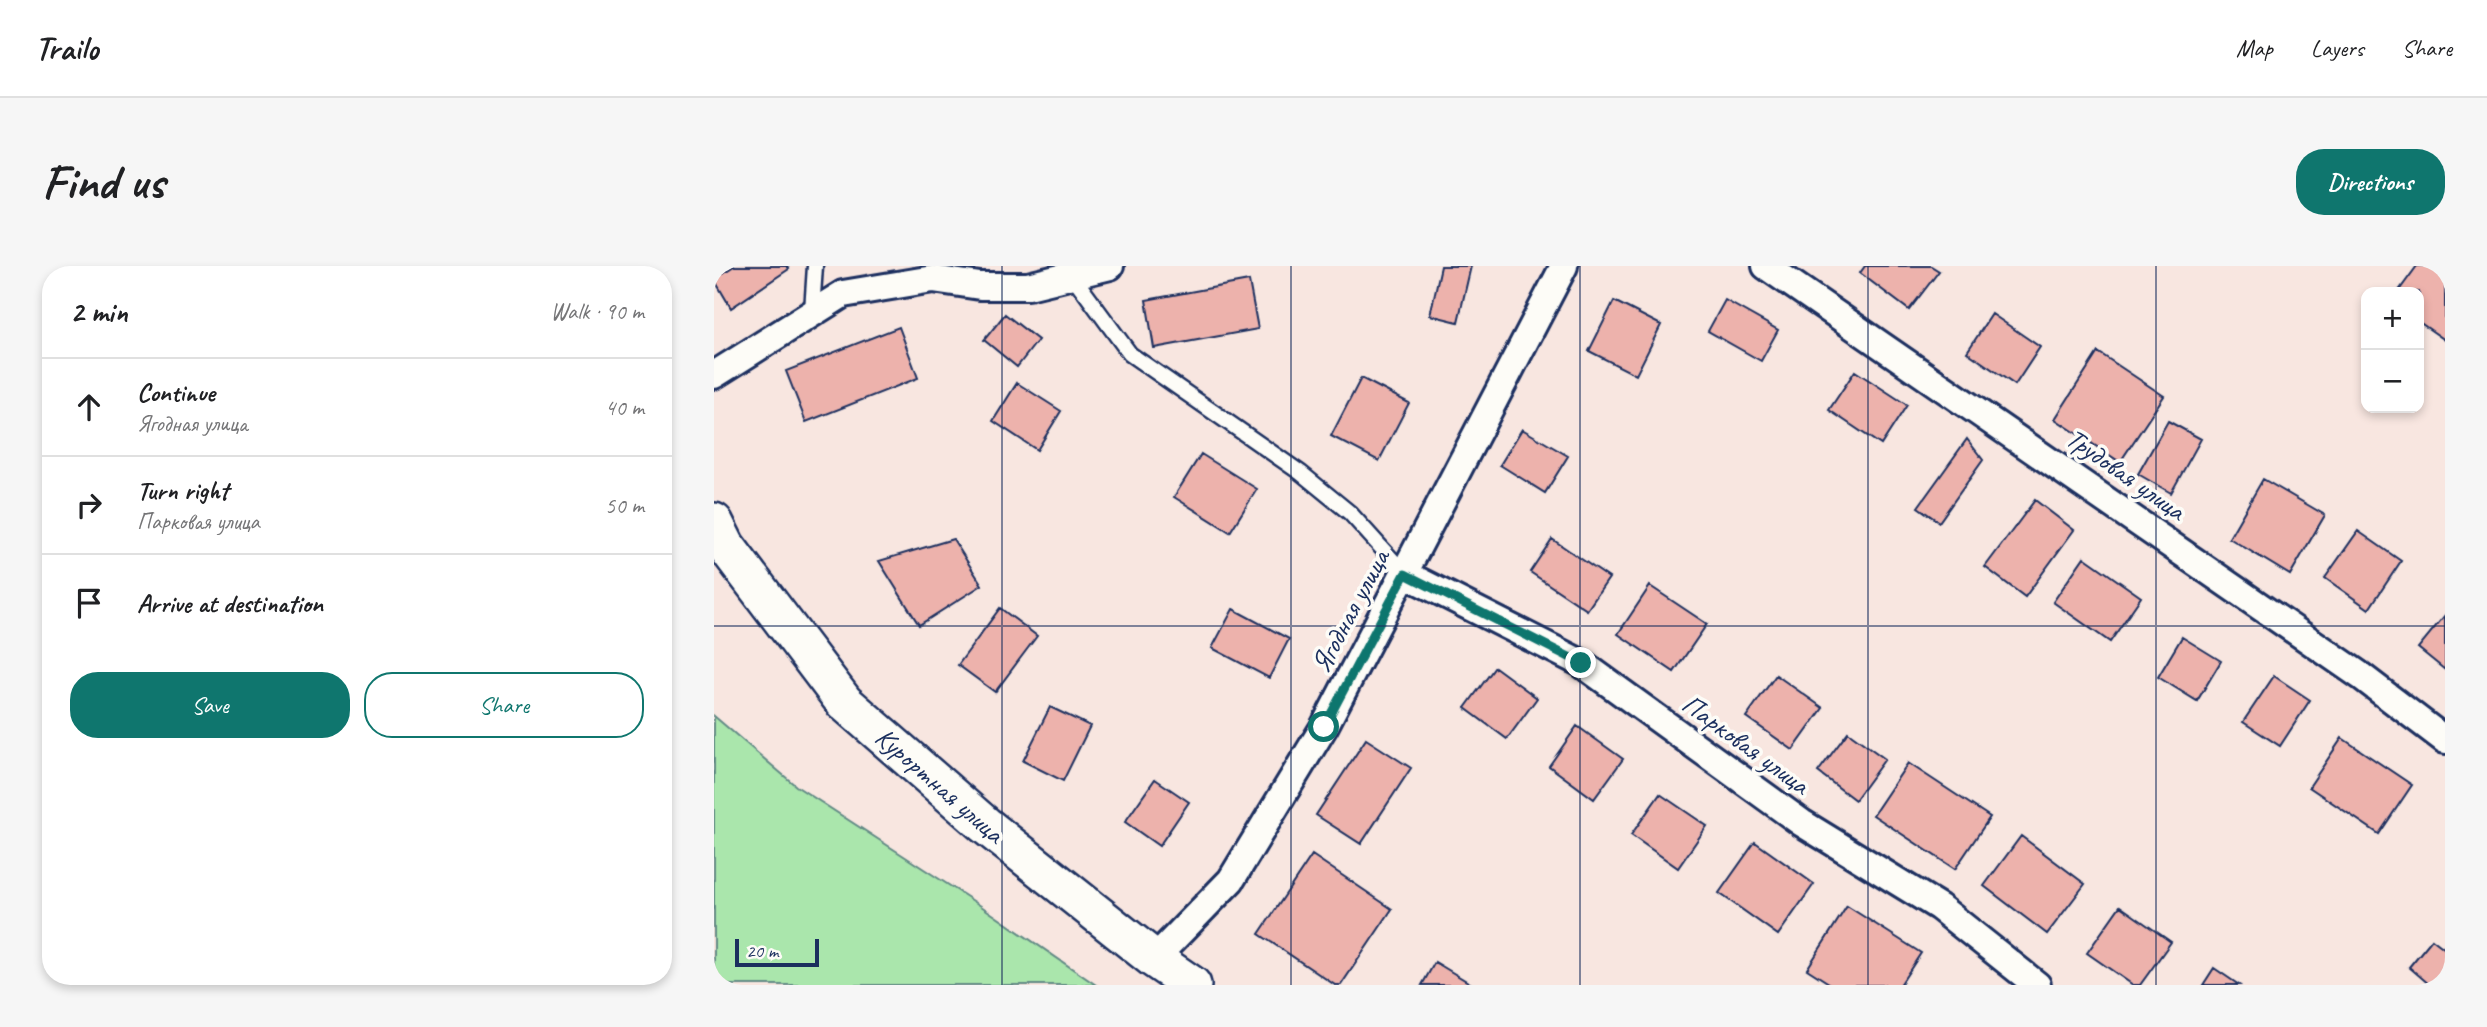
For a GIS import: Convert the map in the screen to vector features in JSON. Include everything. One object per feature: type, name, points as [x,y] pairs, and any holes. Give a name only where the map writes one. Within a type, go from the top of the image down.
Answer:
[{"type":"street","points":[[714,375],[843,294],[933,279],[980,286],[1028,286],[1110,266]]},
{"type":"street","name":"Ягодная улица","points":[[1154,959],[1231,880],[1324,727],[1564,266]]},
{"type":"street","name":"Трудовая улица","points":[[1766,266],[2361,676],[2445,740]]},
{"type":"street","name":"Курортная улица","points":[[718,537],[844,702],[985,825],[1154,959],[1192,985]]},
{"type":"street","name":"Парковая улица","points":[[1405,574],[1581,663],[1802,824],[1939,907],[2037,985]]},
{"type":"lane","points":[[812,311],[815,266]]},
{"type":"lane","points":[[1072,275],[1130,354],[1301,473],[1350,513],[1405,574]]},
{"type":"green space","points":[[714,716],[796,786],[981,906],[1096,985],[714,985]]},
{"type":"building","points":[[734,266],[787,266],[789,269],[731,308],[714,279]]},
{"type":"building","points":[[1441,266],[1471,266],[1458,322],[1430,315]]},
{"type":"building","points":[[1865,266],[1931,266],[1939,271],[1909,310],[1860,273]]},
{"type":"building","points":[[2417,266],[2431,266],[2445,276],[2445,340],[2424,325],[2424,287],[2402,287]]},
{"type":"building","points":[[1249,281],[1258,329],[1154,348],[1146,300]]},
{"type":"building","points":[[1725,300],[1778,330],[1761,361],[1708,331]]},
{"type":"building","points":[[1614,301],[1661,325],[1636,375],[1589,351]]},
{"type":"building","points":[[1005,314],[1038,340],[1017,367],[984,340]]},
{"type":"building","points":[[1992,314],[2040,347],[2015,385],[1967,352]]},
{"type":"building","points":[[899,327],[918,378],[806,422],[786,371]]},
{"type":"building","points":[[2098,352],[2164,396],[2120,462],[2055,419]]},
{"type":"building","points":[[1855,371],[1907,405],[1881,445],[1829,410]]},
{"type":"building","points":[[1361,378],[1409,403],[1379,461],[1331,436]]},
{"type":"building","points":[[1017,383],[1061,411],[1037,450],[993,421]]},
{"type":"building","points":[[2168,421],[2201,439],[2171,493],[2138,474]]},
{"type":"building","points":[[1522,429],[1568,456],[1545,493],[1500,465]]},
{"type":"building","points":[[1967,439],[1983,460],[1939,522],[1918,507]]},
{"type":"building","points":[[1201,454],[1257,489],[1230,532],[1174,497]]},
{"type":"building","points":[[2263,479],[2325,515],[2290,575],[2229,538]]},
{"type":"building","points":[[2035,500],[2074,530],[2025,597],[1985,567]]},
{"type":"building","points":[[2358,531],[2401,561],[2369,609],[2325,578]]},
{"type":"building","points":[[953,539],[982,585],[919,625],[879,561]]},
{"type":"building","points":[[1552,539],[1609,578],[1587,610],[1530,572]]},
{"type":"building","points":[[2084,557],[2141,597],[2110,642],[2053,602]]},
{"type":"building","points":[[1650,586],[1707,624],[1674,672],[1618,634]]},
{"type":"building","points":[[1000,608],[1037,636],[995,692],[958,665]]},
{"type":"building","points":[[1233,609],[1289,639],[1269,678],[1212,648]]},
{"type":"building","points":[[2445,615],[2445,670],[2418,648]]},
{"type":"building","points":[[2182,637],[2221,661],[2197,701],[2158,677]]},
{"type":"building","points":[[1495,667],[1537,698],[1507,739],[1465,708]]},
{"type":"building","points":[[1776,675],[1823,708],[1793,750],[1746,717]]},
{"type":"building","points":[[2274,676],[2310,700],[2280,746],[2243,722]]},
{"type":"building","points":[[1050,707],[1090,726],[1063,781],[1023,761]]},
{"type":"building","points":[[1577,726],[1623,759],[1594,799],[1549,766]]},
{"type":"building","points":[[1848,732],[1885,759],[1855,800],[1818,772]]},
{"type":"building","points":[[2342,738],[2412,785],[2379,834],[2309,787]]},
{"type":"building","points":[[1366,739],[1411,768],[1361,844],[1316,815]]},
{"type":"building","points":[[1908,763],[1990,817],[1955,869],[1873,815]]},
{"type":"building","points":[[1155,779],[1189,802],[1159,846],[1125,822]]},
{"type":"building","points":[[1660,794],[1707,826],[1678,868],[1631,835]]},
{"type":"building","points":[[2021,836],[2085,884],[2047,934],[1984,886]]},
{"type":"building","points":[[1755,842],[1814,884],[1778,935],[1719,893]]},
{"type":"building","points":[[1312,855],[1392,909],[1341,985],[1335,985],[1259,934]]},
{"type":"building","points":[[1847,906],[1921,953],[1900,985],[1832,985],[1807,969]]},
{"type":"building","points":[[2120,906],[2171,942],[2140,985],[2133,985],[2087,953]]},
{"type":"building","points":[[2432,939],[2445,949],[2445,985],[2430,985],[2409,967]]},
{"type":"building","points":[[1435,962],[1473,985],[1422,985]]},
{"type":"building","points":[[2214,968],[2239,985],[2203,985]]},
{"type":"route","points":[[1324,727],[1405,574],[1483,611],[1581,663]]}]
